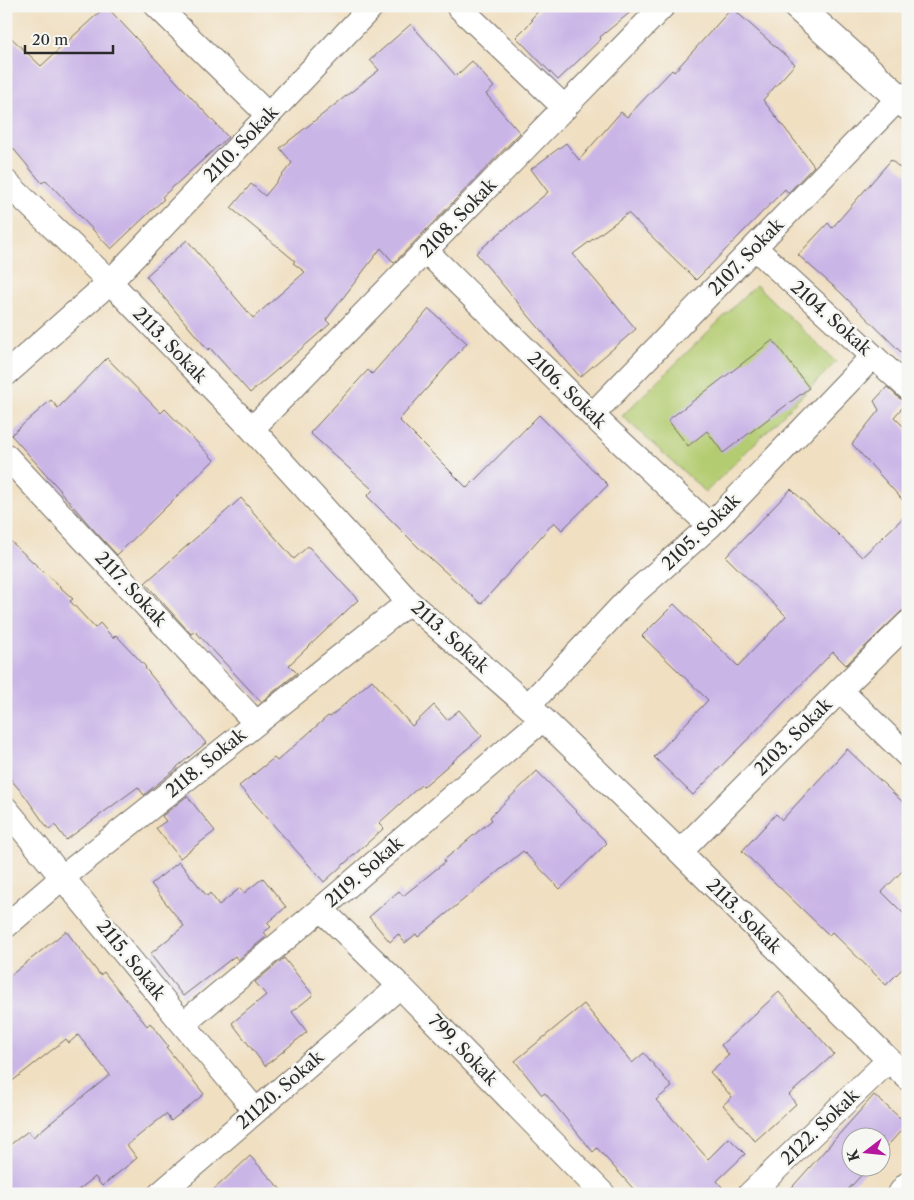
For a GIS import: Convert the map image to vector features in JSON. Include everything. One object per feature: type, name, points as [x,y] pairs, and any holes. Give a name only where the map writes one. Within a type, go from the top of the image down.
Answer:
[{"type":"street","points":[[157,6],[268,115]]},
{"type":"street","name":"2110. Sokak","points":[[6,374],[110,282],[372,6]]},
{"type":"street","points":[[458,6],[565,108]]},
{"type":"street","name":"2108. Sokak","points":[[252,429],[663,6]]},
{"type":"street","points":[[797,6],[904,102]]},
{"type":"street","name":"2107. Sokak","points":[[592,415],[754,248],[904,102]]},
{"type":"street","name":"2113. Sokak","points":[[6,182],[110,282],[252,429],[409,602],[535,712],[680,852],[908,1078]]},
{"type":"street","name":"2104. Sokak","points":[[754,248],[908,388]]},
{"type":"street","name":"2106. Sokak","points":[[426,251],[592,415],[710,526]]},
{"type":"street","name":"2105. Sokak","points":[[535,712],[633,594],[710,526],[873,356]]},
{"type":"street","name":"2117. Sokak","points":[[6,456],[256,723]]},
{"type":"street","name":"2118. Sokak","points":[[6,926],[63,877],[409,602]]},
{"type":"street","name":"2103. Sokak","points":[[680,852],[908,623]]},
{"type":"street","points":[[840,690],[908,756]]},
{"type":"street","name":"2119. Sokak","points":[[183,1024],[321,909],[535,712]]},
{"type":"street","name":"2115. Sokak","points":[[6,809],[256,1111]]},
{"type":"street","name":"799. Sokak","points":[[321,909],[400,986],[604,1194]]},
{"type":"street","name":"21120. Sokak","points":[[160,1194],[400,986]]},
{"type":"street","name":"2122. Sokak","points":[[750,1194],[889,1060]]},
{"type":"street","points":[[902,1194],[908,1186]]},
{"type":"green space","points":[[756,285],[836,362],[706,492],[622,416]]},
{"type":"building","points":[[106,6],[228,137],[162,197],[164,199],[111,249],[46,180],[42,183],[6,140],[6,33],[41,66]]},
{"type":"building","points":[[543,6],[638,6],[600,37],[601,39],[558,80],[516,37],[533,20],[531,19]]},
{"type":"building","points":[[732,8],[795,64],[763,100],[814,166],[788,193],[785,189],[696,280],[628,213],[573,254],[636,329],[580,377],[476,253],[548,192],[531,169],[566,143],[579,160],[621,112],[627,117],[672,70],[674,72]]},
{"type":"building","points":[[411,24],[456,76],[472,61],[494,87],[486,94],[520,133],[394,263],[381,248],[326,320],[330,324],[250,393],[210,348],[208,350],[146,276],[187,240],[253,318],[305,272],[293,263],[295,261],[231,208],[251,184],[265,196],[292,163],[280,148],[379,70],[370,60]]},
{"type":"building","points":[[891,160],[908,175],[908,359],[840,292],[798,255],[828,223],[832,228]]},
{"type":"building","points":[[429,309],[467,343],[399,420],[467,488],[539,415],[608,485],[562,530],[554,522],[481,604],[419,548],[367,496],[373,490],[310,433],[368,370],[372,374]]},
{"type":"building","points":[[773,340],[809,388],[723,453],[707,431],[688,446],[668,420]]},
{"type":"building","points":[[107,358],[161,413],[165,409],[214,460],[117,555],[11,435],[51,400],[58,408]]},
{"type":"building","points":[[887,387],[899,398],[908,401],[894,417],[908,431],[908,506],[852,444],[879,410],[874,401]]},
{"type":"building","points":[[791,489],[862,557],[908,513],[908,605],[846,665],[833,652],[693,795],[654,757],[708,700],[642,636],[674,604],[738,666],[786,616],[726,557]]},
{"type":"building","points":[[241,498],[294,559],[308,546],[358,600],[289,665],[297,673],[261,702],[195,631],[191,634],[145,583]]},
{"type":"building","points":[[6,537],[73,599],[70,601],[95,628],[100,623],[113,638],[116,635],[146,667],[206,743],[144,795],[138,787],[66,840],[55,825],[49,830],[25,796],[6,774]]},
{"type":"building","points":[[372,680],[412,726],[434,705],[447,720],[459,710],[482,736],[423,787],[421,785],[379,823],[384,828],[324,882],[239,786],[274,758],[277,761]]},
{"type":"building","points":[[847,749],[908,807],[908,865],[882,892],[908,918],[908,963],[886,985],[832,932],[829,935],[742,851],[776,814],[782,820]]},
{"type":"building","points":[[537,771],[607,843],[560,889],[523,851],[418,937],[416,934],[405,943],[398,934],[390,942],[369,917],[399,891],[403,896],[445,862],[444,860],[492,820],[490,817]]},
{"type":"building","points":[[187,796],[215,831],[180,858],[156,828],[166,821],[162,816]]},
{"type":"building","points":[[179,862],[207,896],[210,893],[219,905],[240,888],[244,893],[263,878],[286,907],[267,923],[271,927],[264,932],[267,936],[238,960],[235,956],[183,996],[150,954],[184,926],[151,884]]},
{"type":"building","points":[[66,931],[100,975],[104,972],[147,1026],[150,1023],[168,1046],[166,1047],[204,1094],[171,1121],[166,1114],[127,1145],[137,1158],[102,1186],[95,1177],[73,1194],[6,1194],[6,1148],[28,1131],[33,1137],[110,1075],[78,1035],[69,1043],[66,1039],[6,1086],[6,979]]},
{"type":"building","points":[[284,958],[313,995],[292,1012],[307,1032],[265,1066],[232,1023],[266,995],[255,982]]},
{"type":"building","points":[[779,992],[834,1054],[789,1095],[796,1104],[755,1141],[723,1105],[732,1097],[710,1072],[729,1055],[721,1045]]},
{"type":"building","points":[[584,1004],[632,1063],[644,1053],[672,1087],[656,1100],[708,1159],[729,1138],[745,1154],[717,1181],[728,1194],[638,1194],[597,1148],[593,1152],[545,1093],[542,1095],[515,1061]]},
{"type":"building","points":[[874,1095],[907,1124],[892,1141],[892,1128],[845,1128]]},
{"type":"building","points":[[842,1131],[842,1178],[859,1178],[844,1194],[786,1194]]},
{"type":"building","points":[[250,1156],[285,1194],[209,1194]]}]
